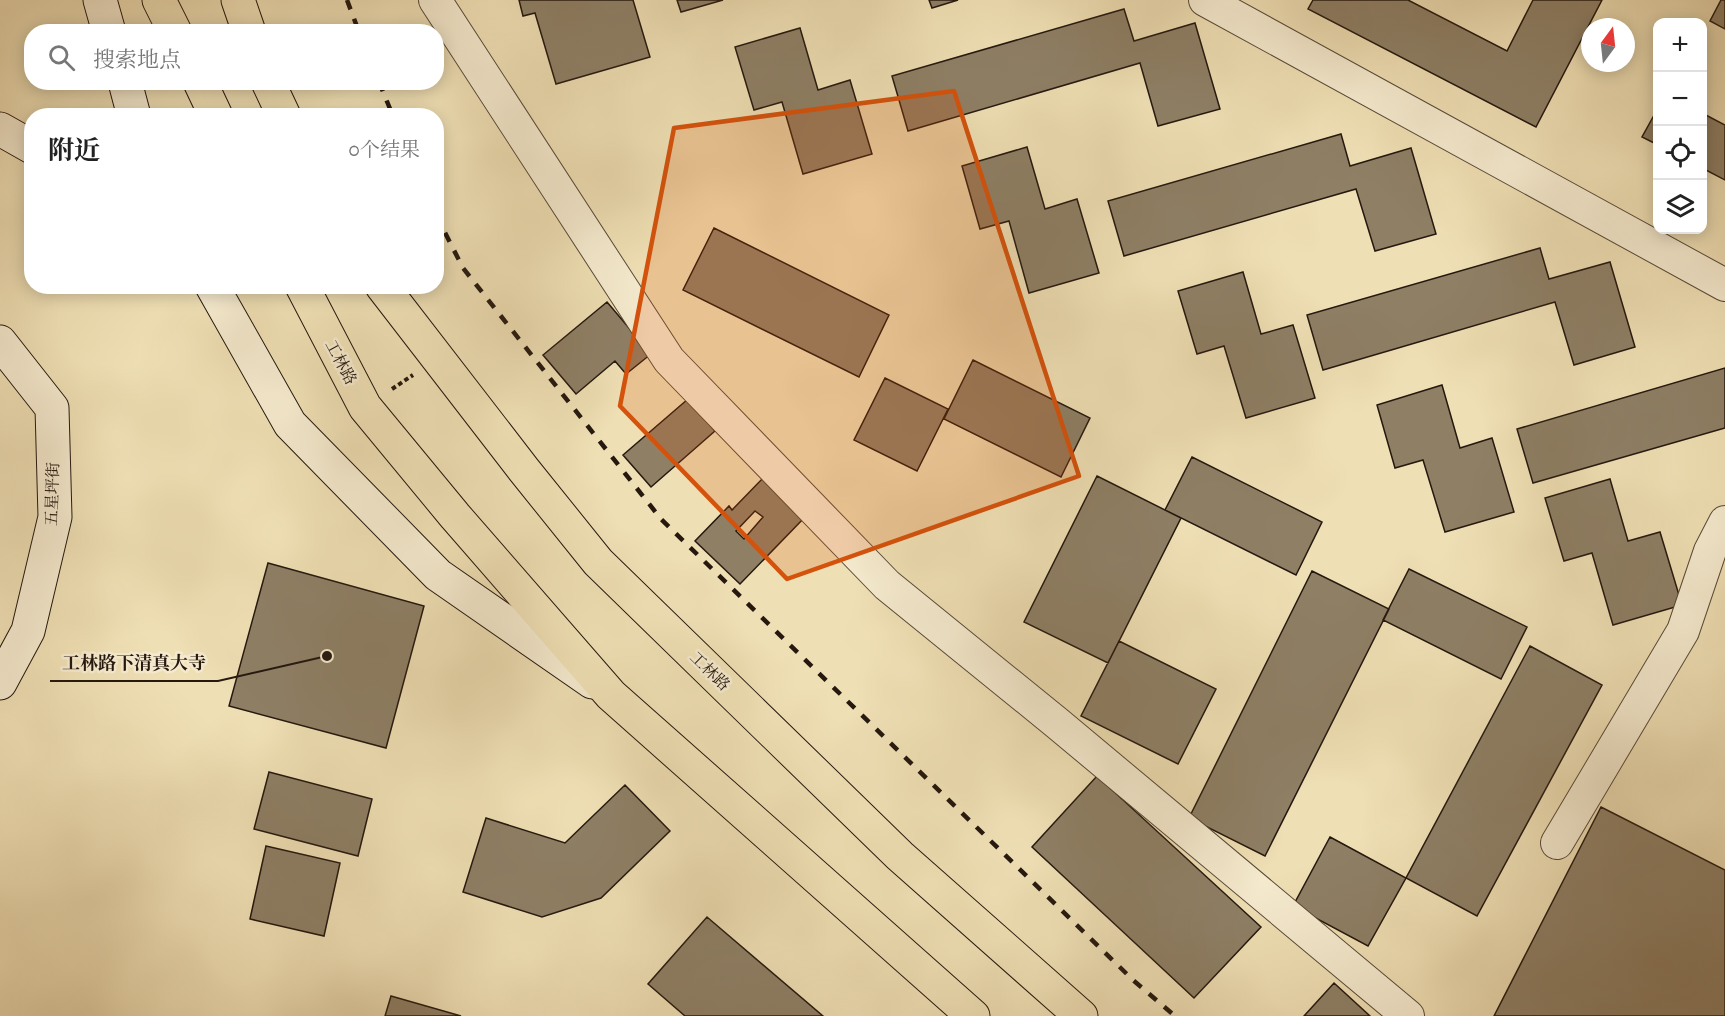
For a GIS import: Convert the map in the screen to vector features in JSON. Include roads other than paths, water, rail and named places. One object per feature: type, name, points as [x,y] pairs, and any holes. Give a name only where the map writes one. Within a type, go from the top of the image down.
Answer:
[{"type":"highway","points":[[159,0],[171,24]]},
{"type":"highway","points":[[237,0],[246,24]]},
{"type":"highway","points":[[204,90],[212,108]]},
{"type":"highway","points":[[272,90],[280,108]]},
{"type":"highway","name":"工林路","points":[[306,294],[365,407],[455,516],[611,695],[973,1016]]},
{"type":"highway","name":"工林路","points":[[388,294],[598,562],[900,855],[1081,1016]]},
{"type":"street","points":[[100,0],[107,24]]},
{"type":"street","points":[[435,0],[669,360],[887,585],[1057,723],[1408,1016]]},
{"type":"street","points":[[1205,0],[1725,285]]},
{"type":"street","points":[[127,90],[132,108]]},
{"type":"street","points":[[0,129],[24,142]]},
{"type":"street","points":[[217,294],[290,424],[429,566],[438,575],[611,695]]},
{"type":"street","name":"五星坪街","points":[[0,682],[28,631],[55,516],[52,408],[2,347]]},
{"type":"street","points":[[1557,843],[1683,631],[1710,551],[1725,522]]},
{"type":"railway","points":[[347,0],[356,24]]},
{"type":"railway","points":[[382,90],[390,108]]},
{"type":"railway","points":[[444,231],[463,268],[661,519],[1133,980],[1175,1016]]},
{"type":"place","name":"工林路下清真大寺","points":[[327,656]]}]
